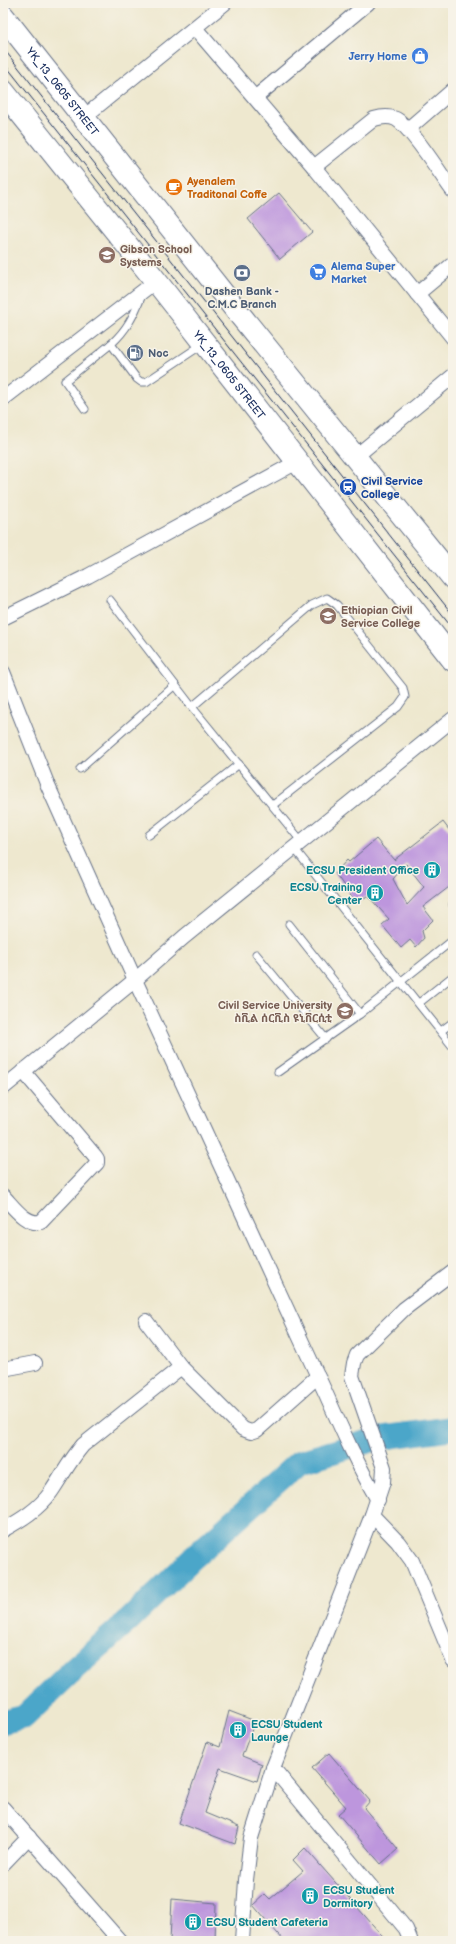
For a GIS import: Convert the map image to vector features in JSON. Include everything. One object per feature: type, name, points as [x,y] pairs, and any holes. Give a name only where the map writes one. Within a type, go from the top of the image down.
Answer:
[{"type":"main road","name":"YK_13_0605 STREET","points":[[3,16],[236,310],[453,578]]},
{"type":"main road","name":"YK_13_0605 STREET","points":[[3,91],[150,287],[205,343],[296,462],[453,660]]},
{"type":"street","points":[[84,117],[225,3]]},
{"type":"street","points":[[256,97],[368,3]]},
{"type":"street","points":[[195,28],[256,97],[453,338]]},
{"type":"street","points":[[408,130],[453,90]]},
{"type":"street","points":[[314,167],[374,119],[384,117],[396,119],[408,130],[453,191]]},
{"type":"street","points":[[417,294],[453,264]]},
{"type":"street","points":[[3,399],[150,287]]},
{"type":"street","points":[[355,457],[453,376]]},
{"type":"street","points":[[3,618],[88,576],[296,462]]},
{"type":"street","points":[[3,672],[48,786],[135,980],[318,1376],[343,1434],[360,1470],[378,1500]]},
{"type":"street","points":[[3,1088],[135,980],[184,937],[453,719]]},
{"type":"street","points":[[3,1196],[26,1219],[35,1223],[41,1222],[97,1163],[95,1156],[23,1071]]},
{"type":"street","points":[[242,1941],[248,1855],[251,1838],[273,1768],[378,1500],[383,1482],[384,1468],[352,1376],[354,1363],[357,1355],[404,1309],[453,1272]]},
{"type":"street","points":[[146,1321],[182,1368],[243,1429],[251,1432],[257,1430],[318,1376]]},
{"type":"street","points":[[3,1369],[35,1363]]},
{"type":"street","points":[[3,1530],[21,1520],[39,1506],[51,1492],[71,1459],[83,1445],[182,1368]]},
{"type":"street","points":[[372,1515],[398,1542],[412,1561],[453,1660]]},
{"type":"street","points":[[273,1768],[406,1929],[410,1941]]},
{"type":"street","points":[[3,1808],[120,1941]]},
{"type":"street","points":[[3,1864],[29,1837]]},
{"type":"lane","points":[[85,409],[65,381],[122,334],[133,319],[150,287]]},
{"type":"lane","points":[[111,344],[137,380],[146,382],[205,343]]},
{"type":"lane","points":[[192,707],[312,605],[327,598],[337,605],[403,688],[405,697],[398,707],[273,805]]},
{"type":"lane","points":[[110,600],[192,707],[273,805],[298,845],[400,982],[419,1003],[453,1047]]},
{"type":"lane","points":[[80,769],[175,685]]},
{"type":"lane","points":[[149,835],[239,764]]},
{"type":"lane","points":[[289,924],[360,1014]]},
{"type":"lane","points":[[278,1072],[360,1014],[453,940]]},
{"type":"lane","points":[[256,954],[326,1039]]},
{"type":"lane","points":[[419,1003],[453,976]]},
{"type":"lane","points":[[441,1031],[453,1022]]},
{"type":"building","points":[[279,193],[312,232],[280,259],[248,219]]},
{"type":"building","points":[[443,822],[453,835],[453,884],[423,907],[433,920],[422,931],[424,938],[416,947],[410,940],[401,948],[382,925],[389,919],[368,896],[355,902],[335,873],[347,860],[349,862],[376,839],[394,860]],"holes":[[[406,864],[424,887],[407,905],[393,879]]]},
{"type":"building","points":[[229,1711],[255,1721],[242,1756],[262,1764],[257,1781],[220,1768],[205,1813],[239,1827],[235,1844],[179,1823],[207,1742],[220,1747]]},
{"type":"building","name":"ECSU Student Dormitory","points":[[329,1753],[370,1801],[364,1808],[398,1849],[381,1864],[338,1814],[346,1807],[312,1768]]},
{"type":"building","name":"ECSU Student Dormitory","points":[[305,1848],[387,1941],[284,1941],[253,1905],[265,1894],[270,1899],[303,1871],[293,1860]]},
{"type":"building","name":"ECSU Student Cafeteria","points":[[172,1899],[216,1903],[215,1941],[170,1941]]},
{"type":"waterway","points":[[3,1722],[24,1717],[74,1669],[128,1621],[194,1557],[299,1462],[380,1438],[453,1428]]},
{"type":"tram line","points":[[3,48],[453,615]]},
{"type":"tram line","points":[[3,62],[453,629]]},
{"type":"place","name":"Jerry Home","points":[[420,56]]},
{"type":"place","name":"Ayenalem Traditonal Coffe","points":[[174,187]]},
{"type":"place","name":"Gibson School Systems","points":[[107,255]]},
{"type":"place","name":"Alema Super Market","points":[[318,272]]},
{"type":"place","name":"Dashen Bank - C.M.C Branch","points":[[242,273]]},
{"type":"place","name":"Noc","points":[[135,353]]},
{"type":"place","name":"Civil Service College","points":[[348,487]]},
{"type":"place","name":"Ethiopian Civil Service College","points":[[328,616]]},
{"type":"place","name":"ECSU President Office","points":[[432,870]]},
{"type":"place","name":"ECSU Training Center","points":[[375,893]]},
{"type":"place","name":"Civil Service University ስቪል ሰርቪስ ዩኒቨርሲቲ","points":[[345,1011]]},
{"type":"place","name":"ECSU Student Launge","points":[[238,1730]]},
{"type":"place","name":"ECSU Student Dormitory","points":[[310,1896]]},
{"type":"place","name":"ECSU Student Cafeteria","points":[[193,1922]]}]
